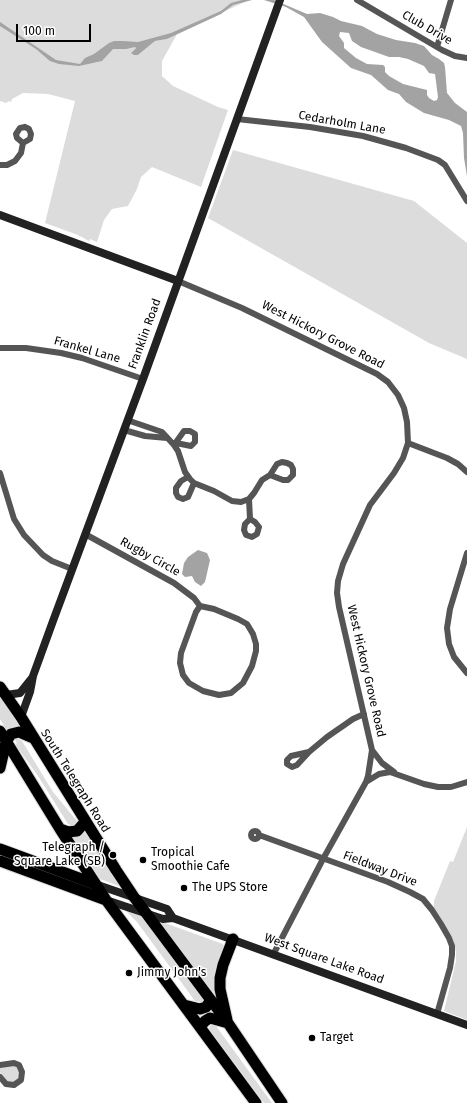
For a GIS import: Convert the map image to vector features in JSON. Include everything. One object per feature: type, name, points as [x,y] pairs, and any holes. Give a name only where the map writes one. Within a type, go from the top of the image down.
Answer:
[{"type":"highway","name":"South Telegraph Road","points":[[3,691],[21,717],[85,822],[134,897],[228,1023],[282,1103]]},
{"type":"highway","points":[[0,731],[60,829],[106,900],[256,1103]]},
{"type":"highway","points":[[0,768],[6,742],[11,734],[19,732],[33,738]]},
{"type":"highway","points":[[60,829],[68,832],[76,831],[85,822]]},
{"type":"highway","name":"West Square Lake Road","points":[[0,848],[95,884]]},
{"type":"highway","name":"West Square Lake Road","points":[[0,861],[106,900]]},
{"type":"highway","points":[[200,1027],[210,1018],[228,1023],[220,989],[220,978],[223,965],[233,939]]},
{"type":"highway","points":[[184,1005],[200,1010],[206,1007],[211,1000]]},
{"type":"street","name":"Club Drive","points":[[357,0],[437,47],[455,56],[467,58]]},
{"type":"street","points":[[437,47],[451,0]]},
{"type":"street","name":"Franklin Road","points":[[21,717],[30,692],[33,676],[143,379],[279,2]]},
{"type":"street","name":"Cedarholm Lane","points":[[237,118],[310,127],[363,136],[438,160],[445,165],[467,201]]},
{"type":"street","points":[[0,165],[7,165],[15,161],[21,152],[23,143]]},
{"type":"street","name":"West Hickory Grove Road","points":[[0,214],[178,281],[242,308],[382,377],[398,395],[404,408],[407,422],[408,443],[403,458],[397,469],[370,505],[342,564],[338,581],[337,597],[339,607],[372,750],[370,766],[366,782],[323,859],[274,955]]},
{"type":"street","name":"Frankel Lane","points":[[0,348],[26,348],[66,354],[143,379]]},
{"type":"street","points":[[128,420],[162,432],[175,444],[188,477],[194,483],[214,491],[232,502],[241,502],[249,499],[262,480],[270,474]]},
{"type":"street","points":[[124,430],[145,436],[167,438]]},
{"type":"street","points":[[408,443],[447,458],[461,466],[467,472]]},
{"type":"street","points":[[0,473],[14,519],[24,535],[43,555],[52,561],[72,569]]},
{"type":"street","points":[[188,477],[181,481],[176,488],[178,497],[183,499],[188,497],[194,483]]},
{"type":"street","points":[[249,499],[250,519]]},
{"type":"street","name":"Rugby Circle","points":[[85,534],[174,583],[188,593],[200,606]]},
{"type":"street","points":[[467,553],[450,609],[447,628],[449,644],[454,657],[467,673]]},
{"type":"street","points":[[200,606],[214,609],[238,619],[247,624],[254,634],[256,651],[252,666],[242,683],[231,692],[218,695],[204,691],[189,683],[183,675],[180,663],[181,652],[196,612],[200,606]]},
{"type":"street","name":"Franklin Road","points":[[3,691],[20,693],[33,676]]},
{"type":"street","points":[[309,752],[333,732],[364,714]]},
{"type":"street","points":[[372,750],[382,762],[394,772],[424,784],[438,787],[451,787],[467,782]]},
{"type":"street","points":[[366,782],[379,774],[394,772]]},
{"type":"street","name":"Fieldway Drive","points":[[259,835],[410,892],[423,899],[447,933],[452,950],[452,959],[447,982],[437,1014]]},
{"type":"street","name":"West Square Lake Road","points":[[95,884],[167,909],[172,918]]},
{"type":"street","name":"West Square Lake Road","points":[[106,900],[163,919],[172,918],[233,939],[467,1025]]},
{"type":"street","points":[[0,1065],[11,1062],[16,1064],[20,1067],[22,1075],[19,1082],[11,1085],[6,1084],[0,1077]]},
{"type":"shaded area","points":[[0,0],[249,0],[195,25],[136,48],[132,52],[138,55],[155,41],[167,39],[177,34],[162,61],[162,76],[173,86],[218,107],[228,110],[201,187],[152,167],[141,177],[137,189],[128,206],[112,209],[104,220],[97,242],[90,239],[89,241],[78,235],[45,223],[75,101],[48,94],[23,93],[12,99],[11,102],[9,101],[6,103],[0,101]]},
{"type":"shaded area","points":[[242,0],[252,0],[233,5],[221,14],[167,39],[155,41],[138,55],[131,53],[136,48],[135,47],[113,49],[102,61],[79,66],[59,64],[50,61],[36,49],[0,26],[0,22],[56,60],[80,64],[85,58],[114,41],[138,42],[171,33],[221,11],[231,3]]},
{"type":"shaded area","points":[[264,0],[274,0],[307,14],[320,13],[341,21],[362,26],[377,34],[424,46],[432,55],[444,63],[447,93],[455,103],[467,112],[467,176],[461,126],[449,120],[424,113],[406,102],[399,94],[388,90],[371,75],[351,68],[322,42],[304,17],[286,7]],"holes":[[[340,32],[349,33],[352,41],[361,47],[389,57],[408,59],[424,66],[429,73],[435,74],[438,97],[437,100],[434,101],[429,98],[427,95],[427,90],[403,84],[389,76],[385,72],[385,67],[383,65],[367,64],[356,58],[344,48],[344,43],[339,36]]]},
{"type":"shaded area","points":[[233,150],[414,201],[467,243],[467,359],[429,343],[208,218]]},
{"type":"shaded area","points":[[198,550],[207,553],[210,560],[205,582],[201,586],[195,582],[192,576],[185,577],[182,574],[184,563],[188,557]]},
{"type":"shaded area","points":[[0,696],[20,727],[7,731],[0,719]]},
{"type":"shaded area","points":[[16,738],[22,741],[53,792],[77,821],[77,825],[72,827],[68,824],[38,776],[15,744],[17,743],[15,740]]},
{"type":"shaded area","points":[[467,827],[467,1020],[444,1011],[456,961],[456,952],[453,940],[434,908],[434,901],[450,861],[453,862]]},
{"type":"shaded area","points":[[84,832],[119,886],[100,879],[73,837],[79,836]]},
{"type":"shaded area","points":[[125,910],[140,915],[203,999],[202,1002],[195,1001],[137,922]]},
{"type":"shaded area","points":[[161,923],[165,923],[223,944],[224,948],[218,999]]},
{"type":"shaded area","points":[[211,1024],[216,1026],[272,1103],[264,1103],[209,1029]]},
{"type":"shaded area","points":[[12,1065],[18,1068],[20,1072],[17,1080],[8,1082],[0,1072],[0,1068]]},
{"type":"place","name":"Telegraph / Square Lake (SB)","points":[[113,855]]},
{"type":"place","name":"Tropical Smoothie Cafe","points":[[143,860]]},
{"type":"place","name":"The UPS Store","points":[[184,888]]},
{"type":"place","name":"Jimmy John's","points":[[129,973]]},
{"type":"place","name":"Target","points":[[312,1038]]}]
